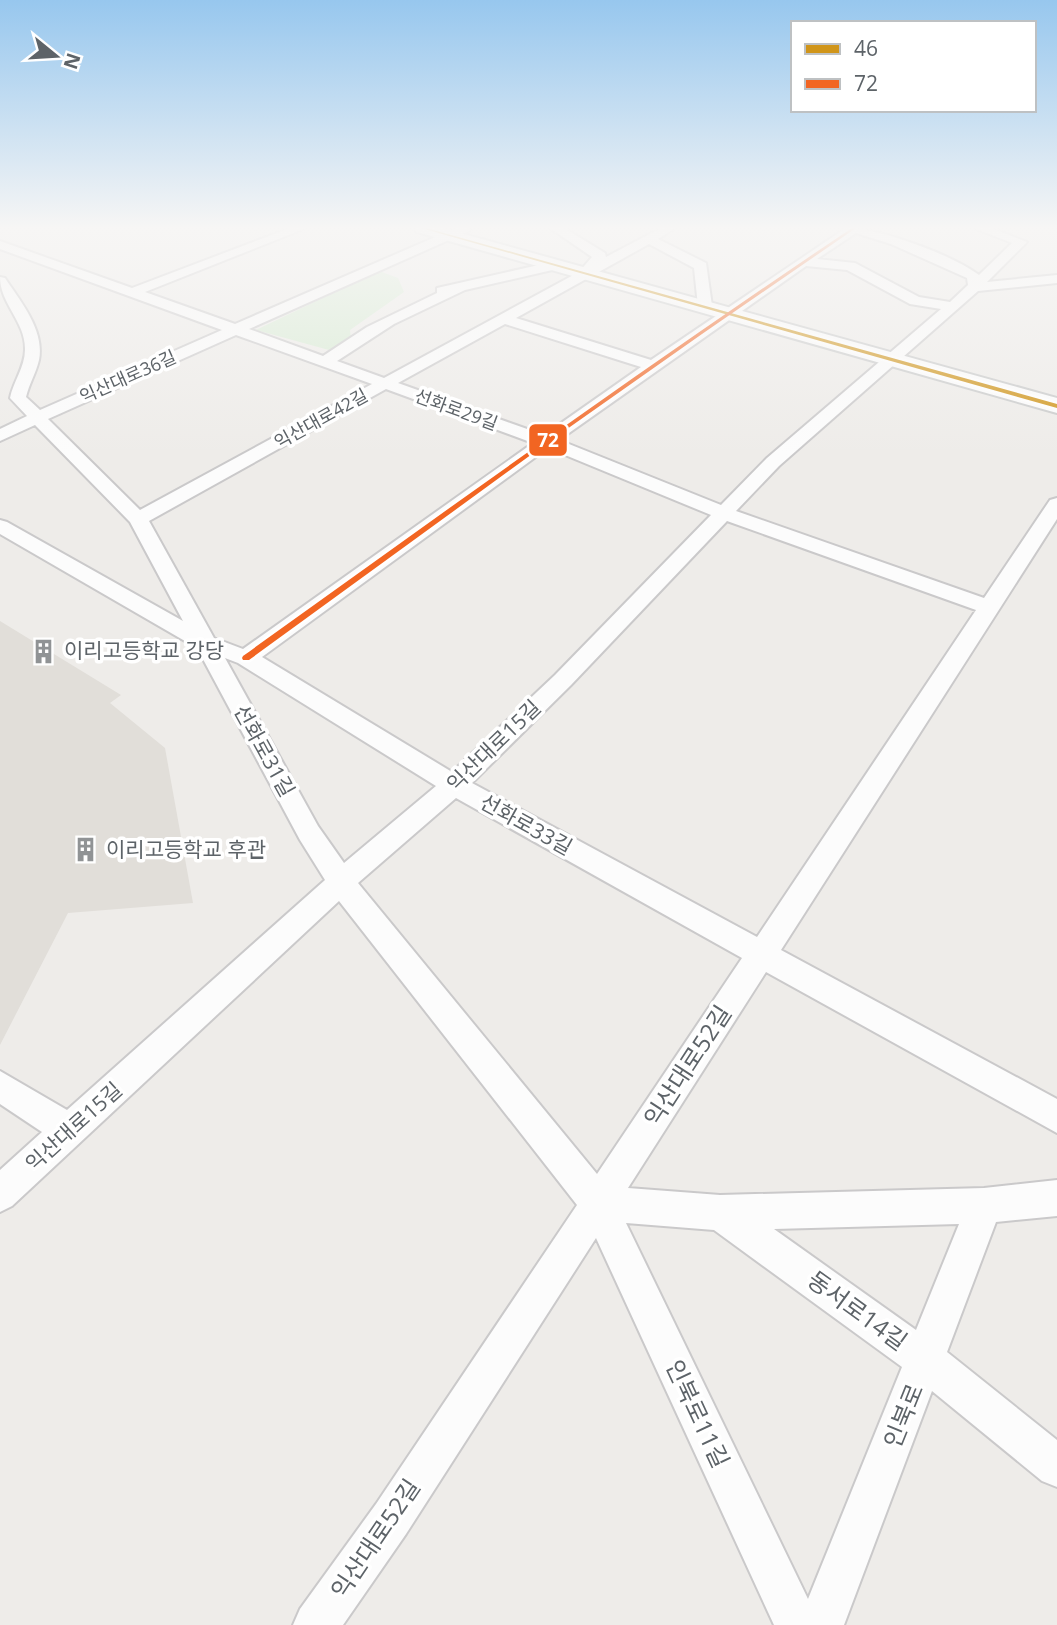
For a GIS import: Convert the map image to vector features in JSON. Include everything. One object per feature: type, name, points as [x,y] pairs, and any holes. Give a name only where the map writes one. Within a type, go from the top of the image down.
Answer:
[{"type":"street","name":"선화로31길","points":[[14,304],[32,335],[32,360],[19,386],[18,398],[138,519],[309,833],[341,882],[598,1203]]},
{"type":"street","name":"선화로29길","points":[[166,304],[545,442],[723,513],[989,607]]},
{"type":"street","name":"익산대로36길","points":[[0,436],[295,304]]},
{"type":"street","points":[[324,363],[359,336],[426,304]]},
{"type":"street","name":"익산대로42길","points":[[138,519],[528,304]]},
{"type":"street","points":[[697,304],[1057,406]]},
{"type":"street","points":[[246,657],[650,365],[745,304]]},
{"type":"street","points":[[933,304],[953,307]]},
{"type":"street","name":"익산대로15길","points":[[0,1194],[341,882],[454,785],[563,680],[773,462],[957,304]]},
{"type":"street","points":[[503,318],[650,365]]},
{"type":"street","name":"익산대로52길","points":[[316,1625],[391,1518],[1057,504]]},
{"type":"street","name":"선화로33길","points":[[0,526],[203,642],[246,657],[454,785],[1057,1117]]},
{"type":"street","points":[[0,1086],[70,1131]]},
{"type":"street","points":[[598,1203],[720,1213],[984,1206],[1057,1198]]},
{"type":"street","name":"인북로11길","points":[[598,1203],[797,1625]]},
{"type":"street","name":"인북로","points":[[821,1625],[926,1361],[984,1206]]},
{"type":"street","name":"동서로14길","points":[[720,1213],[926,1361],[1057,1466]]},
{"type":"shaded area","points":[[0,621],[121,695],[110,703],[165,748],[193,903],[68,913],[0,1045]]},
{"type":"green space","points":[[311,304],[387,304],[350,330],[351,341],[329,350],[256,330]]},
{"type":"transit line","name":"46","points":[[693,304],[1057,406]]},
{"type":"transit line","name":"72","points":[[246,658],[472,494],[743,304]]},
{"type":"place","name":"이리고등학교 강당","points":[[44,651]]},
{"type":"place","name":"이리고등학교 후관","points":[[86,850]]}]
